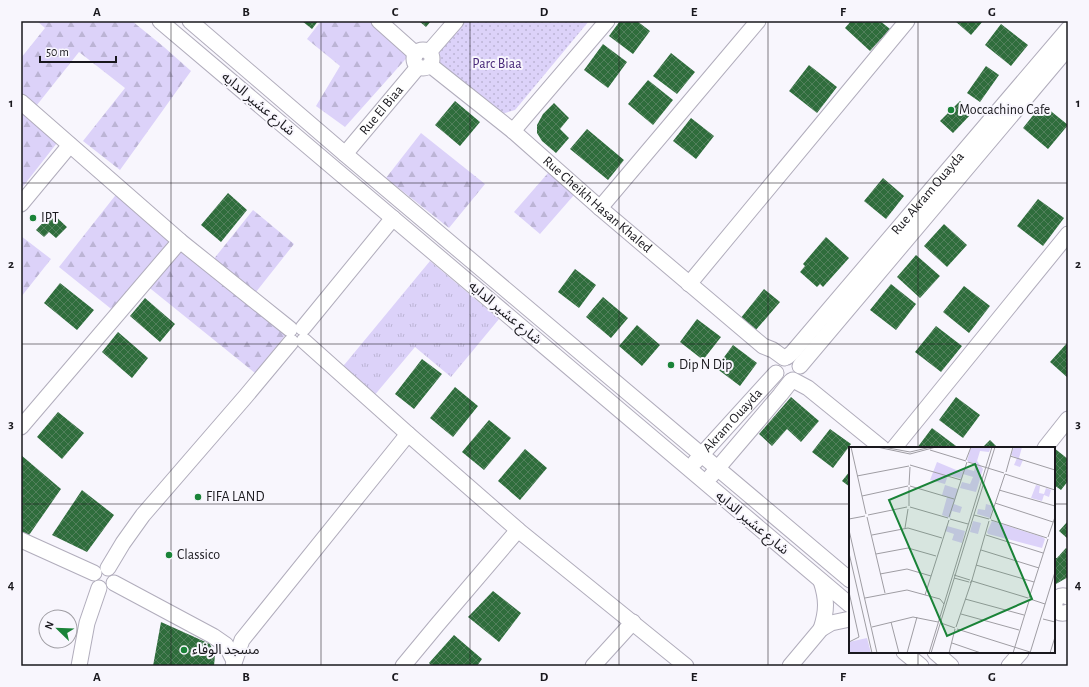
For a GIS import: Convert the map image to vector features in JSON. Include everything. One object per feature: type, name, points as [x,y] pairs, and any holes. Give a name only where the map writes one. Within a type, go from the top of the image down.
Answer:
[{"type":"street","name":"شارع عشير الدايه","points":[[160,21],[849,604]]},
{"type":"street","name":"شارع عشير الدايه","points":[[190,21],[345,154],[849,579]]},
{"type":"street","name":"Rue Cheikh Hasan Khaled","points":[[379,21],[423,60],[513,131],[600,208],[763,346],[773,350],[781,364]]},
{"type":"street","name":"Rue El Biaa","points":[[345,154],[456,21]]},
{"type":"street","points":[[513,131],[607,21]]},
{"type":"street","points":[[600,208],[758,21]]},
{"type":"street","points":[[689,284],[907,21]]},
{"type":"street","name":"Rue Akram Ouayda","points":[[781,364],[1068,29]]},
{"type":"street","name":"Rue Akram Ouayda","points":[[705,482],[780,395],[1068,48]]},
{"type":"street","points":[[21,102],[180,241],[297,335],[518,530],[686,666]]},
{"type":"street","points":[[21,204],[70,146]]},
{"type":"street","points":[[108,568],[123,543],[143,516],[246,396],[393,218]]},
{"type":"street","points":[[895,447],[1068,234]]},
{"type":"street","points":[[21,427],[180,241]]},
{"type":"street","points":[[796,374],[783,380],[779,377],[781,364],[795,359],[796,374],[808,388],[881,447]]},
{"type":"street","name":"Akram Ouayda","points":[[689,469],[781,364]]},
{"type":"street","points":[[1046,447],[1068,419]]},
{"type":"street","points":[[234,664],[242,640],[408,434]]},
{"type":"street","points":[[404,666],[518,530]]},
{"type":"street","points":[[21,540],[94,573]]},
{"type":"street","points":[[103,567],[108,568],[113,572],[115,577],[114,583],[110,587],[104,589],[99,588],[94,584],[92,579],[94,573],[97,569],[103,567]]},
{"type":"street","points":[[821,581],[825,593],[826,605],[825,617],[821,629]]},
{"type":"street","points":[[114,583],[213,636],[226,645],[234,664]]},
{"type":"street","points":[[79,666],[87,623],[99,588]]},
{"type":"street","points":[[790,666],[821,629],[831,623],[849,619]]},
{"type":"street","points":[[593,666],[633,622]]},
{"type":"street","points":[[226,645],[242,640]]},
{"type":"street","points":[[905,653],[921,666]]},
{"type":"street","points":[[936,653],[951,666]]},
{"type":"street","points":[[1009,666],[1020,653]]},
{"type":"green space","points":[[37,21],[132,21],[191,71],[120,170],[83,141],[125,88],[79,52],[33,110],[64,134],[21,189],[21,58],[45,28]]},
{"type":"green space","points":[[321,21],[372,21],[411,53],[345,127],[316,106],[340,66],[307,39]]},
{"type":"green space","name":"Parc Biaa","points":[[461,21],[589,21],[515,110],[495,116],[438,73],[436,51]]},
{"type":"green space","points":[[421,133],[485,184],[449,228],[386,178]]},
{"type":"green space","points":[[548,173],[574,195],[540,234],[514,212]]},
{"type":"green space","points":[[122,187],[213,260],[253,210],[294,244],[256,292],[295,323],[255,373],[141,281],[115,312],[59,267]]},
{"type":"green space","points":[[21,236],[51,259],[21,297]]},
{"type":"green space","points":[[430,261],[499,319],[451,377],[415,347],[373,397],[340,370]]},
{"type":"building","points":[[302,21],[318,21],[312,29]]},
{"type":"building","points":[[419,21],[431,21],[426,27]]},
{"type":"building","points":[[620,21],[637,21],[650,31],[633,54],[609,36]]},
{"type":"building","points":[[851,21],[880,21],[890,29],[870,51],[845,28]]},
{"type":"building","points":[[955,21],[983,21],[971,35]]},
{"type":"building","points":[[1001,24],[1028,45],[1011,66],[985,45]]},
{"type":"building","points":[[603,44],[627,62],[608,88],[584,70]]},
{"type":"building","points":[[671,53],[695,72],[677,94],[653,76]]},
{"type":"building","points":[[809,65],[837,87],[817,113],[789,91]]},
{"type":"building","points":[[986,66],[999,75],[980,102],[967,93]]},
{"type":"building","points":[[648,80],[673,100],[653,125],[628,104]]},
{"type":"building","points":[[455,101],[480,122],[460,146],[435,125]]},
{"type":"building","points":[[960,101],[972,113],[953,133],[940,121]]},
{"type":"building","points":[[554,103],[569,118],[560,129],[569,138],[556,153],[542,141],[537,133],[537,125],[543,114]]},
{"type":"building","points":[[1042,104],[1068,125],[1048,149],[1023,128]]},
{"type":"building","points":[[691,118],[714,136],[696,159],[673,141]]},
{"type":"building","points":[[587,129],[624,160],[608,180],[570,149]]},
{"type":"building","points":[[883,178],[904,196],[886,219],[864,201]]},
{"type":"building","points":[[228,193],[247,210],[221,242],[201,225]]},
{"type":"building","points":[[1038,199],[1064,218],[1043,246],[1017,226]]},
{"type":"building","points":[[52,213],[67,227],[56,238],[49,232],[44,237],[36,230]]},
{"type":"building","points":[[944,224],[967,245],[947,267],[924,246]]},
{"type":"building","points":[[826,237],[849,258],[823,287],[820,284],[817,287],[800,272],[805,266],[803,264]]},
{"type":"building","points":[[916,255],[940,276],[920,298],[897,277]]},
{"type":"building","points":[[575,269],[596,285],[579,308],[558,292]]},
{"type":"building","points":[[60,283],[94,310],[77,330],[44,303]]},
{"type":"building","points":[[891,284],[916,304],[896,330],[870,310]]},
{"type":"building","points":[[964,286],[990,306],[969,333],[943,312]]},
{"type":"building","points":[[764,289],[780,302],[755,331],[740,319]]},
{"type":"building","points":[[603,297],[628,318],[611,338],[586,317]]},
{"type":"building","points":[[145,298],[175,324],[160,342],[130,316]]},
{"type":"building","points":[[697,319],[721,337],[703,360],[680,342]]},
{"type":"building","points":[[637,325],[660,345],[642,366],[619,346]]},
{"type":"building","points":[[936,326],[962,346],[941,372],[915,352]]},
{"type":"building","points":[[118,332],[148,358],[132,378],[102,352]]},
{"type":"building","points":[[1068,342],[1068,378],[1050,362]]},
{"type":"building","points":[[733,345],[757,363],[740,386],[716,368]]},
{"type":"building","points":[[422,359],[442,374],[414,409],[395,394]]},
{"type":"building","points":[[455,387],[478,406],[453,437],[430,418]]},
{"type":"building","points":[[791,397],[819,421],[801,442],[787,429],[772,446],[759,434]]},
{"type":"building","points":[[956,397],[980,415],[963,438],[939,420]]},
{"type":"building","points":[[58,412],[84,433],[62,459],[37,437]]},
{"type":"building","points":[[489,420],[511,438],[484,470],[462,452]]},
{"type":"building","points":[[932,428],[956,446],[956,447],[918,447]]},
{"type":"building","points":[[830,429],[851,444],[833,468],[812,452]]},
{"type":"building","points":[[990,440],[997,447],[983,447]]},
{"type":"building","points":[[525,449],[547,468],[520,500],[498,481]]},
{"type":"building","points":[[1055,449],[1068,459],[1068,481],[1061,490],[1055,486]]},
{"type":"building","points":[[21,455],[61,489],[27,538],[21,534]]},
{"type":"building","points":[[849,472],[849,486],[842,481]]},
{"type":"building","points":[[82,490],[114,515],[87,552],[52,535]]},
{"type":"building","points":[[1068,521],[1068,539],[1059,531]]},
{"type":"building","points":[[1066,548],[1068,550],[1068,577],[1056,584],[1055,558],[1057,558]]},
{"type":"building","points":[[493,591],[521,613],[499,642],[468,617]]},
{"type":"building","name":"مسجد الوفاء","points":[[161,622],[210,644],[215,655],[214,666],[153,666]]},
{"type":"building","points":[[454,635],[482,659],[477,666],[432,666],[429,663]]},
{"type":"place","name":"Moccachino Cafe","points":[[951,110]]},
{"type":"place","name":"IPT","points":[[33,218]]},
{"type":"place","name":"Dip N Dip","points":[[671,365]]},
{"type":"place","name":"FIFA LAND","points":[[198,497]]},
{"type":"place","name":"Classico","points":[[169,555]]},
{"type":"place","name":"مسجد الوفاء","points":[[184,650]]}]
